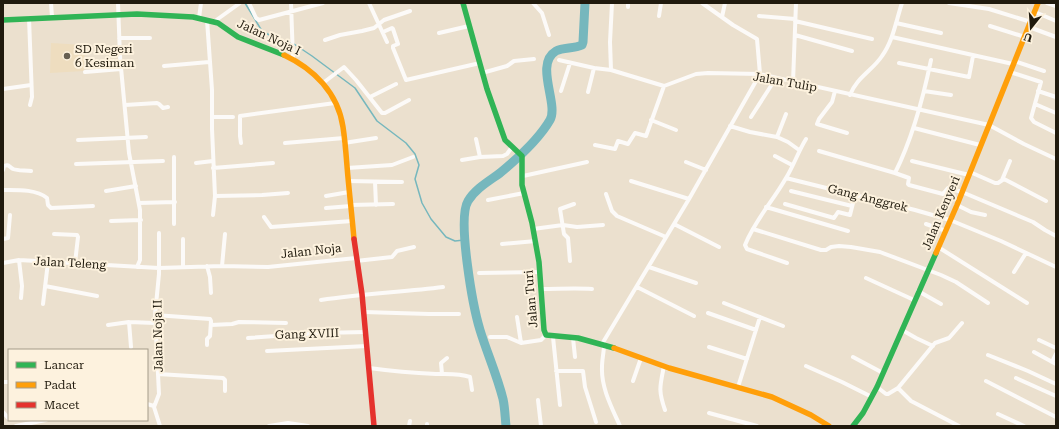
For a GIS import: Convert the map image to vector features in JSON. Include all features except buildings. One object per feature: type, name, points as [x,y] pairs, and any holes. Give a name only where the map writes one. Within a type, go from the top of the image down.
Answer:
[{"type":"street","points":[[51,3],[52,17]]},
{"type":"street","points":[[118,3],[119,38],[127,138],[130,163],[136,186],[141,220],[140,260],[136,267]]},
{"type":"street","points":[[199,18],[201,3]]},
{"type":"street","points":[[215,21],[239,3]]},
{"type":"street","points":[[249,3],[257,19],[260,20],[323,3]]},
{"type":"street","points":[[291,3],[293,56]]},
{"type":"street","points":[[369,3],[387,42]]},
{"type":"street","name":"Jalan Turi","points":[[463,3],[482,73],[505,140],[521,153],[523,158],[522,185],[536,241],[542,289],[544,330],[546,335],[553,337],[573,338],[603,344],[664,366],[738,387],[795,406],[810,413],[829,426]]},
{"type":"street","points":[[533,3],[542,13],[549,35]]},
{"type":"street","points":[[611,70],[610,42],[612,3]]},
{"type":"street","points":[[659,16],[661,3]]},
{"type":"street","points":[[620,426],[605,388],[602,368],[603,344],[706,170],[760,74],[757,39],[702,3]]},
{"type":"street","points":[[722,17],[725,3]]},
{"type":"street","points":[[794,82],[796,3]]},
{"type":"street","points":[[850,95],[855,84],[884,55],[892,37],[902,3]]},
{"type":"street","points":[[949,3],[989,9],[1056,37]]},
{"type":"street","name":"Jalan Kenyeri","points":[[853,426],[863,413],[877,387],[914,300],[946,231],[1038,3]]},
{"type":"street","points":[[1047,3],[1056,6]]},
{"type":"street","points":[[325,40],[340,35],[362,32],[378,25],[384,20],[410,11]]},
{"type":"street","points":[[1035,12],[1056,21]]},
{"type":"street","name":"Jalan Noja I","points":[[3,20],[154,14],[199,18],[215,21],[237,37],[293,56],[315,74],[329,89],[342,122],[356,260]]},
{"type":"street","points":[[759,16],[795,20],[872,40]]},
{"type":"street","points":[[29,18],[32,97],[30,105]]},
{"type":"street","points":[[207,20],[211,80],[215,196],[213,215]]},
{"type":"street","points":[[896,23],[941,33]]},
{"type":"street","points":[[438,33],[469,26]]},
{"type":"street","points":[[990,26],[1025,37]]},
{"type":"street","points":[[383,32],[392,28],[393,29],[398,44],[392,48],[406,80],[480,63]]},
{"type":"street","points":[[795,36],[852,51]]},
{"type":"street","points":[[892,37],[973,56],[1023,64],[1044,71]]},
{"type":"street","points":[[119,38],[150,38]]},
{"type":"street","points":[[899,63],[969,77],[973,56]]},
{"type":"street","points":[[482,73],[508,66],[514,61],[534,59]]},
{"type":"street","points":[[559,60],[594,68],[611,70],[664,86],[646,136],[635,133],[628,144],[618,141],[615,149],[595,144]]},
{"type":"street","points":[[895,173],[903,158],[914,128],[931,60]]},
{"type":"street","points":[[164,66],[209,62]]},
{"type":"street","points":[[561,91],[570,63]]},
{"type":"street","points":[[85,72],[134,66]]},
{"type":"street","points":[[323,83],[342,68],[383,113],[409,100]]},
{"type":"street","points":[[588,92],[594,68]]},
{"type":"street","points":[[1010,72],[1041,82],[1032,120],[1056,133]]},
{"type":"street","name":"Jalan Tulip","points":[[664,86],[696,74],[760,74],[988,125],[1056,159]]},
{"type":"street","points":[[751,117],[776,78]]},
{"type":"street","points":[[370,97],[396,84]]},
{"type":"street","points":[[3,89],[31,85]]},
{"type":"street","points":[[924,91],[951,95]]},
{"type":"street","points":[[1038,91],[1056,97]]},
{"type":"street","points":[[835,92],[832,102],[817,124],[847,134]]},
{"type":"street","points":[[124,105],[157,103],[160,104],[162,108],[168,107]]},
{"type":"street","points":[[241,143],[240,116],[335,103]]},
{"type":"street","points":[[1035,104],[1056,113]]},
{"type":"street","points":[[777,137],[786,114]]},
{"type":"street","points":[[212,117],[233,117]]},
{"type":"street","points":[[651,120],[676,130]]},
{"type":"street","points":[[730,126],[750,132],[777,137],[788,142],[799,150]]},
{"type":"street","points":[[914,128],[980,145]]},
{"type":"street","points":[[78,140],[146,137]]},
{"type":"street","points":[[285,143],[376,138]]},
{"type":"street","points":[[476,139],[480,156]]},
{"type":"street","points":[[788,263],[747,249],[745,245],[766,207],[786,178],[799,150],[806,139]]},
{"type":"street","points":[[462,160],[480,156],[503,156],[514,148]]},
{"type":"street","points":[[819,151],[909,178],[909,186],[943,194],[948,188],[962,192],[1033,222],[1056,236]]},
{"type":"street","points":[[775,156],[792,165]]},
{"type":"street","points":[[174,157],[174,224]]},
{"type":"street","points":[[347,168],[392,165],[413,157]]},
{"type":"street","points":[[76,164],[163,161]]},
{"type":"street","points":[[196,163],[213,161]]},
{"type":"street","points":[[912,161],[969,174],[995,183],[1002,180],[1010,161]]},
{"type":"street","points":[[523,176],[587,162]]},
{"type":"street","points":[[686,162],[706,170]]},
{"type":"street","points":[[214,168],[274,163]]},
{"type":"street","points":[[3,170],[4,166],[9,165],[13,169],[31,171]]},
{"type":"street","name":"Gang Anggrek","points":[[786,178],[950,220],[1026,253],[1056,268]]},
{"type":"street","points":[[1002,180],[1004,179],[1046,201]]},
{"type":"street","points":[[348,181],[402,182]]},
{"type":"street","points":[[631,181],[689,199]]},
{"type":"street","points":[[375,182],[376,205]]},
{"type":"street","points":[[106,191],[136,186]]},
{"type":"street","points":[[3,190],[26,191],[42,195],[48,198],[48,205],[51,208],[94,206]]},
{"type":"street","points":[[792,191],[852,206]]},
{"type":"street","points":[[326,196],[349,192]]},
{"type":"street","points":[[215,196],[288,193]]},
{"type":"street","points":[[488,200],[524,193]]},
{"type":"street","points":[[606,194],[612,211],[617,216],[666,237]]},
{"type":"street","points":[[785,204],[833,218],[838,212],[850,215],[855,195]]},
{"type":"street","points":[[139,203],[175,202]]},
{"type":"street","points":[[326,208],[392,204]]},
{"type":"street","points":[[570,261],[568,238],[564,234],[560,209],[574,204]]},
{"type":"street","points":[[956,205],[971,212],[985,215]]},
{"type":"street","points":[[766,207],[848,231]]},
{"type":"street","points":[[5,239],[10,215]]},
{"type":"street","points":[[264,217],[271,227],[352,220]]},
{"type":"street","points":[[111,221],[141,220]]},
{"type":"street","points":[[674,224],[719,247]]},
{"type":"street","points":[[926,224],[946,231]]},
{"type":"street","points":[[533,229],[563,225],[577,228],[603,225]]},
{"type":"street","points":[[753,229],[821,250],[826,250],[831,247],[851,246],[880,252],[956,282],[988,302]]},
{"type":"street","name":"Jalan Noja II","points":[[154,406],[159,396],[155,315],[159,268],[159,233]]},
{"type":"street","points":[[54,234],[74,234],[78,236],[75,264]]},
{"type":"street","points":[[222,266],[225,234]]},
{"type":"street","points":[[183,239],[183,267]]},
{"type":"street","points":[[502,244],[536,241]]},
{"type":"street","points":[[356,260],[387,258],[393,256],[397,250],[414,247]]},
{"type":"street","points":[[938,247],[1027,303]]},
{"type":"street","points":[[1014,272],[1026,253]]},
{"type":"street","points":[[19,260],[22,286],[21,298]]},
{"type":"street","name":"Jalan Teleng","points":[[3,263],[19,260],[136,267]]},
{"type":"street","points":[[140,260],[147,267]]},
{"type":"street","name":"Jalan Noja","points":[[136,267],[268,267],[356,260],[364,312],[374,426]]},
{"type":"street","points":[[43,304],[48,262]]},
{"type":"street","points":[[207,266],[210,278],[211,293]]},
{"type":"street","points":[[649,267],[696,283]]},
{"type":"street","points":[[479,273],[540,272]]},
{"type":"street","points":[[866,278],[914,300]]},
{"type":"street","points":[[45,286],[96,296]]},
{"type":"street","points":[[321,300],[362,294],[404,292],[443,286]]},
{"type":"street","points":[[637,288],[694,316]]},
{"type":"street","points":[[542,289],[592,289]]},
{"type":"street","points":[[918,291],[941,304]]},
{"type":"street","points":[[724,304],[783,326]]},
{"type":"street","points":[[364,312],[458,314]]},
{"type":"street","points":[[708,313],[756,330]]},
{"type":"street","points":[[155,315],[208,318],[211,320],[211,325],[210,336],[207,340],[207,344]]},
{"type":"street","points":[[517,317],[521,343]]},
{"type":"street","points":[[738,387],[760,317]]},
{"type":"street","points":[[108,325],[129,322],[155,323]]},
{"type":"street","points":[[129,322],[131,347]]},
{"type":"street","points":[[211,325],[232,324],[239,322],[286,323]]},
{"type":"street","points":[[877,387],[886,394],[898,388],[933,346],[939,341],[949,338],[962,323]]},
{"type":"street","points":[[902,330],[933,346]]},
{"type":"street","name":"Gang XVIII","points":[[248,338],[311,333],[366,332]]},
{"type":"street","points":[[490,337],[507,337],[521,343],[541,340],[546,335]]},
{"type":"street","points":[[553,337],[560,405]]},
{"type":"street","points":[[573,338],[575,357]]},
{"type":"street","points":[[1040,340],[1056,348]]},
{"type":"street","points":[[267,351],[367,346]]},
{"type":"street","points":[[709,347],[747,359]]},
{"type":"street","points":[[1034,352],[1054,363],[1056,354]]},
{"type":"street","points":[[988,355],[1056,384]]},
{"type":"street","points":[[853,357],[883,373]]},
{"type":"street","points":[[442,374],[441,363],[447,358]]},
{"type":"street","points":[[633,382],[641,358]]},
{"type":"street","points":[[664,366],[659,387],[660,397],[666,410]]},
{"type":"street","points":[[806,366],[872,397]]},
{"type":"street","points":[[369,368],[442,374],[455,373],[470,377],[472,390]]},
{"type":"street","points":[[556,371],[583,371],[585,387],[596,422]]},
{"type":"street","points":[[158,374],[224,378],[225,391]]},
{"type":"street","points":[[1016,378],[1056,396]]},
{"type":"street","points":[[986,381],[1056,417]]},
{"type":"street","points":[[898,388],[911,401],[952,424],[959,426]]},
{"type":"street","points":[[538,400],[541,426]]},
{"type":"street","points":[[148,404],[154,406],[160,426]]},
{"type":"street","points":[[709,413],[756,426]]},
{"type":"street","points":[[998,414],[1024,426]]},
{"type":"street","points":[[16,426],[41,421]]},
{"type":"street","points":[[269,426],[295,423],[308,426]]},
{"type":"shaded area","name":"SD Negeri 6 Kesiman","points":[[51,43],[85,45],[84,71],[50,73]]},
{"type":"waterway","points":[[245,3],[262,31],[277,39],[294,44],[355,88],[377,121],[406,143],[415,154],[419,165],[415,179],[422,203],[431,219],[446,237],[455,241],[464,240]]},
{"type":"waterway","points":[[506,426],[503,399],[480,330],[470,284],[465,244],[465,211],[468,201],[474,193],[520,155],[534,141],[550,120],[552,104],[547,65],[550,57],[556,51],[582,45],[585,3]]},
{"type":"traffic: fast","points":[[463,3],[487,89],[505,140],[522,156],[522,185],[532,223],[539,262],[544,330],[546,335],[578,338],[614,348]]},
{"type":"traffic: fast","points":[[3,20],[137,14],[193,17],[218,23],[238,37],[284,55]]},
{"type":"traffic: fast","points":[[853,426],[863,413],[877,387],[936,253]]},
{"type":"traffic: slow","points":[[936,253],[957,205],[1038,3]]},
{"type":"traffic: slow","points":[[284,55],[305,67],[315,75],[336,103],[343,127],[345,142],[354,239]]},
{"type":"traffic: slow","points":[[614,348],[669,368],[772,397],[811,415],[829,426]]},
{"type":"traffic: jam","points":[[354,239],[362,294],[374,426]]},
{"type":"place","name":"SD Negeri 6 Kesiman","points":[[67,56]]}]
